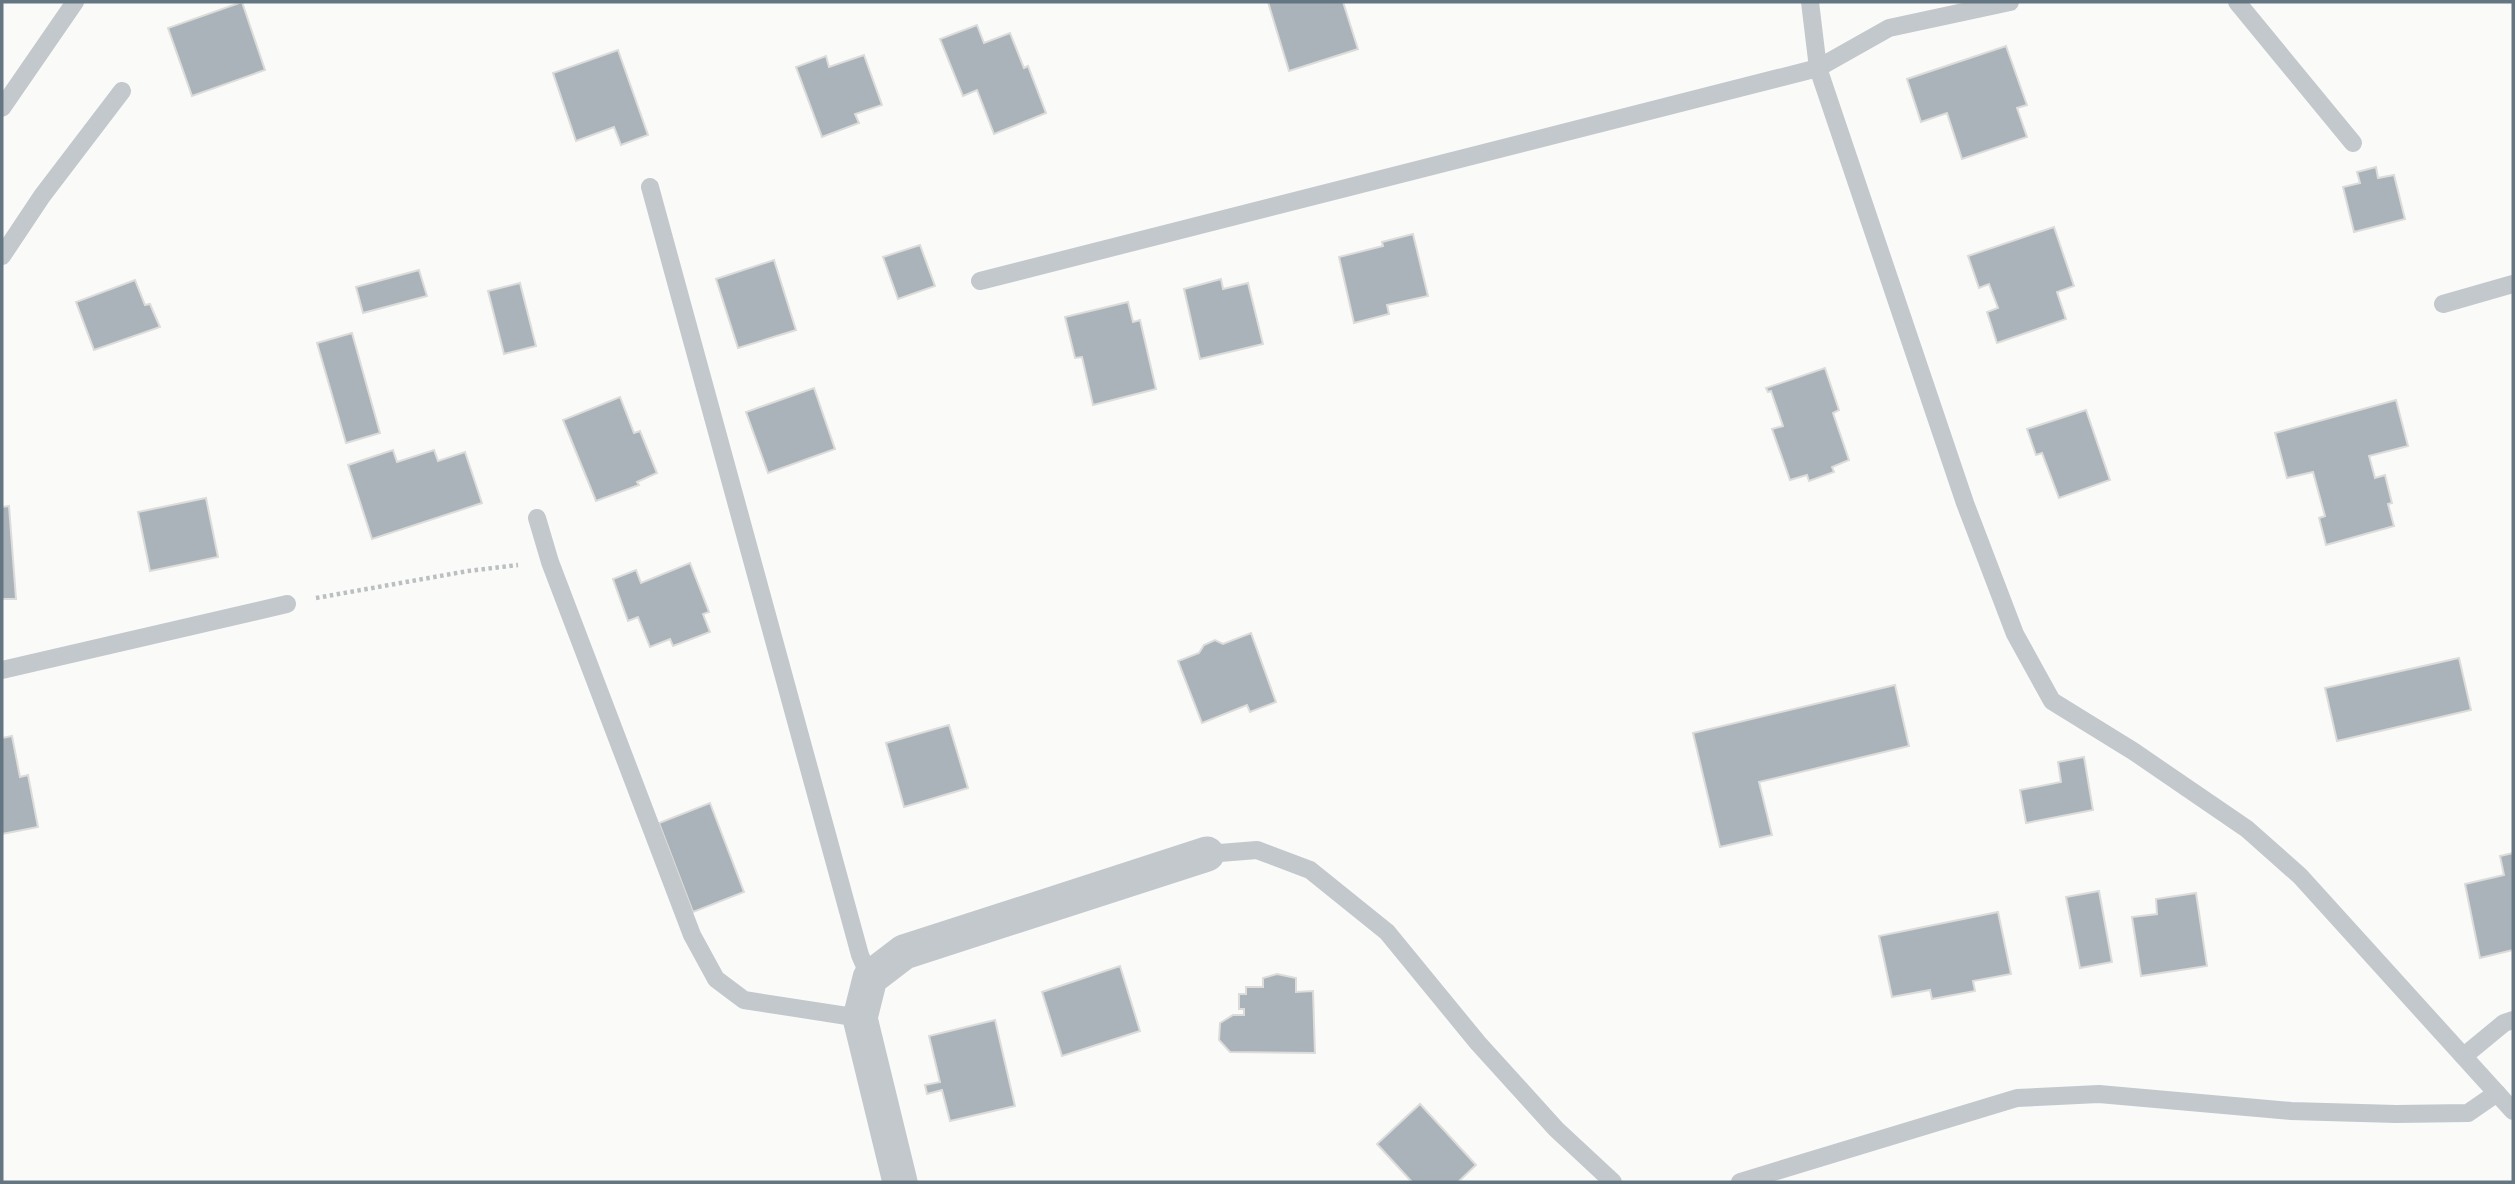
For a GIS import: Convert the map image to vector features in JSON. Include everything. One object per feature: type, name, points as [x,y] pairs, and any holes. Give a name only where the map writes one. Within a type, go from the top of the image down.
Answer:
[{"type":"street","points":[[900,1182],[860,1017],[870,978],[904,952],[1207,854]]},
{"type":"lane","points":[[2,108],[75,2]]},
{"type":"lane","points":[[1810,2],[1818,68],[1965,503],[2015,634],[2052,701],[2133,751],[2246,829],[2300,876],[2513,1111]]},
{"type":"lane","points":[[980,281],[1818,68],[1889,27],[2010,2]]},
{"type":"lane","points":[[2237,2],[2353,143]]},
{"type":"lane","points":[[2,256],[42,195],[122,91]]},
{"type":"lane","points":[[650,187],[860,956],[870,978]]},
{"type":"lane","points":[[2443,304],[2513,284]]},
{"type":"lane","points":[[537,518],[550,562],[692,935],[716,979],[744,1000],[860,1017]]},
{"type":"lane","points":[[2,670],[287,604]]},
{"type":"lane","points":[[1207,854],[1257,850],[1310,870],[1320,877],[1387,932],[1478,1044],[1556,1129],[1613,1182]]},
{"type":"lane","points":[[2464,1056],[2504,1023],[2513,1020]]},
{"type":"lane","points":[[1740,1182],[2017,1098],[2099,1094],[2291,1111],[2407,1114],[2468,1113],[2497,1093]]},
{"type":"path","points":[[287,604],[468,571],[550,562]]},
{"type":"building","points":[[242,2],[265,70],[192,96],[168,28]]},
{"type":"building","points":[[1268,2],[1343,2],[1358,49],[1289,71]]},
{"type":"building","points":[[977,25],[984,43],[1010,33],[1024,68],[1028,66],[1046,113],[994,134],[977,90],[963,96],[940,39]]},
{"type":"building","points":[[2006,46],[2027,105],[2017,108],[2027,137],[1962,159],[1947,113],[1921,122],[1907,79]]},
{"type":"building","points":[[618,50],[648,135],[621,145],[614,127],[576,141],[553,73]]},
{"type":"building","points":[[864,55],[882,105],[855,114],[859,123],[822,137],[796,67],[826,56],[829,67]]},
{"type":"building","points":[[2376,167],[2378,178],[2394,175],[2405,219],[2354,232],[2343,187],[2360,183],[2357,172]]},
{"type":"building","points":[[2054,227],[2074,286],[2057,292],[2066,319],[1997,343],[1987,312],[1998,308],[1989,284],[1979,288],[1968,256]]},
{"type":"building","points":[[1413,234],[1428,296],[1387,305],[1389,314],[1354,323],[1339,257],[1383,246],[1382,242]]},
{"type":"building","points":[[920,245],[935,286],[898,299],[883,257]]},
{"type":"building","points":[[774,260],[796,330],[738,348],[716,279]]},
{"type":"building","points":[[419,270],[427,296],[363,313],[356,287]]},
{"type":"building","points":[[1221,279],[1223,289],[1248,283],[1263,344],[1200,359],[1184,289]]},
{"type":"building","points":[[135,280],[145,305],[150,304],[160,327],[94,350],[76,302]]},
{"type":"building","points":[[520,283],[536,346],[504,354],[488,291]]},
{"type":"building","points":[[1128,302],[1133,322],[1140,320],[1156,389],[1093,405],[1082,357],[1075,358],[1065,317]]},
{"type":"building","points":[[352,333],[380,433],[346,443],[317,343]]},
{"type":"building","points":[[1825,368],[1839,410],[1833,413],[1849,460],[1832,467],[1834,472],[1809,481],[1807,475],[1790,480],[1772,429],[1783,426],[1771,391],[1768,392],[1766,388]]},
{"type":"building","points":[[814,388],[835,449],[768,473],[746,412]]},
{"type":"building","points":[[620,397],[634,433],[640,431],[657,473],[637,482],[639,485],[596,501],[563,420]]},
{"type":"building","points":[[2396,400],[2408,446],[2369,456],[2375,478],[2385,475],[2394,526],[2326,545],[2319,518],[2325,516],[2313,472],[2287,478],[2275,433]]},
{"type":"building","points":[[2086,410],[2110,480],[2059,498],[2042,453],[2036,455],[2027,429]]},
{"type":"building","points":[[393,450],[397,462],[434,450],[438,461],[465,452],[482,503],[372,539],[348,465]]},
{"type":"building","points":[[206,498],[218,557],[150,571],[138,512]]},
{"type":"building","points":[[9,506],[16,599],[2,599],[2,507]]},
{"type":"building","points":[[690,563],[709,612],[703,614],[710,632],[673,646],[670,639],[650,647],[638,617],[628,621],[613,579],[636,570],[641,583]]},
{"type":"building","points":[[1251,633],[1276,702],[1250,712],[1247,705],[1202,723],[1178,661],[1199,653],[1204,645],[1215,640],[1223,644]]},
{"type":"building","points":[[2459,658],[2471,710],[2337,741],[2325,688]]},
{"type":"building","points":[[1895,685],[1909,746],[1759,782],[1772,835],[1720,847],[1693,733]]},
{"type":"building","points":[[949,725],[968,788],[904,807],[886,743]]},
{"type":"building","points":[[12,736],[20,777],[28,775],[38,827],[2,834],[2,738]]},
{"type":"building","points":[[2084,757],[2093,810],[2026,823],[2020,790],[2061,782],[2058,762]]},
{"type":"building","points":[[710,803],[744,892],[693,912],[659,823]]},
{"type":"building","points":[[2513,853],[2513,950],[2480,958],[2465,884],[2504,875],[2500,856]]},
{"type":"building","points":[[2099,891],[2112,962],[2080,968],[2066,897]]},
{"type":"building","points":[[2196,893],[2207,966],[2141,976],[2132,917],[2157,914],[2156,899]]},
{"type":"building","points":[[1998,912],[2011,974],[1973,981],[1975,991],[1932,999],[1930,990],[1892,997],[1879,936]]},
{"type":"building","points":[[1120,966],[1140,1031],[1062,1056],[1042,992]]},
{"type":"building","points":[[1277,974],[1296,978],[1296,992],[1313,991],[1315,1053],[1230,1052],[1219,1040],[1220,1023],[1233,1015],[1244,1015],[1244,1009],[1239,1009],[1239,994],[1246,994],[1246,987],[1263,987],[1263,978]]},
{"type":"building","points":[[995,1020],[1015,1106],[950,1121],[942,1090],[927,1094],[925,1085],[940,1082],[929,1036]]},
{"type":"building","points":[[1420,1104],[1476,1165],[1458,1182],[1412,1182],[1377,1144]]}]
